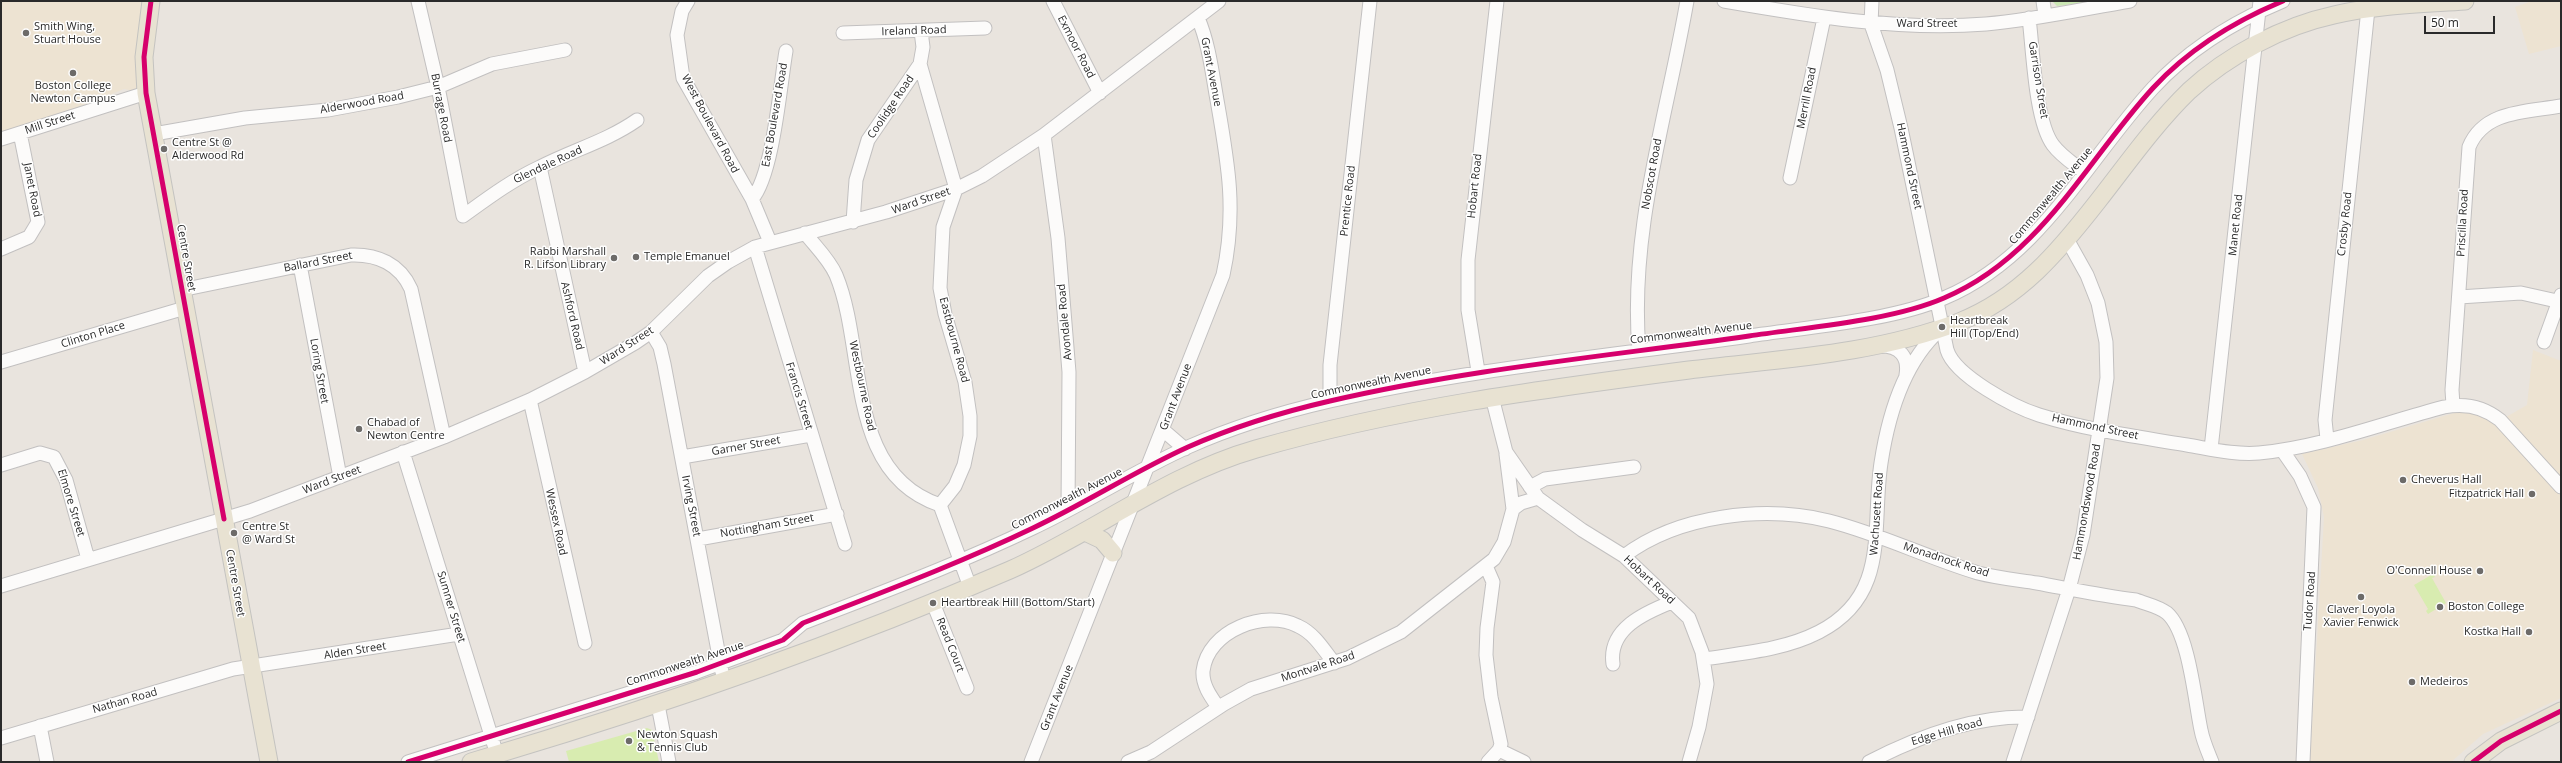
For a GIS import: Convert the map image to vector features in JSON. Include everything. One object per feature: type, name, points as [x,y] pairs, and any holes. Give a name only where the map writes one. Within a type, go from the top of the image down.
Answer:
[{"type":"main road","name":"Centre Street","points":[[151,1],[144,57],[146,93],[250,667],[269,762]]},
{"type":"main road","points":[[471,762],[498,758],[791,659],[1028,562],[1199,470],[1250,450],[1361,422],[1492,397],[1858,348],[1942,327],[1970,317],[2010,294],[2049,262],[2068,241],[2152,133],[2187,94],[2208,75],[2255,46],[2316,20],[2368,9],[2465,1]]},
{"type":"main road","points":[[1085,532],[1102,540],[1113,553]]},
{"type":"main road","points":[[2473,762],[2501,741],[2561,711]]},
{"type":"street","name":"Burrage Road","points":[[418,1],[438,87],[463,216]]},
{"type":"street","name":"West Boulevard Road","points":[[688,1],[682,11],[678,35],[683,78],[752,199],[770,242]]},
{"type":"street","name":"Exmoor Road","points":[[1053,1],[1100,93]]},
{"type":"street","name":"Ward Street","points":[[1,586],[250,511],[444,437],[530,400],[618,355],[652,332],[708,276],[728,262],[755,247],[805,233],[853,222],[956,189],[1014,157],[1219,1]]},
{"type":"street","name":"Prentice Road","points":[[1330,401],[1330,365],[1370,1]]},
{"type":"street","name":"Hobart Road","points":[[1478,371],[1468,310],[1468,260],[1497,1]]},
{"type":"street","name":"Nobscot Road","points":[[1639,350],[1637,308],[1646,205],[1687,1]]},
{"type":"street","name":"Ward Street","points":[[1724,1],[1824,18],[1871,24],[1974,25],[2029,18],[2130,1]]},
{"type":"street","points":[[1871,24],[1872,1]]},
{"type":"street","points":[[2043,1],[2045,15]]},
{"type":"street","name":"Commonwealth Avenue","points":[[408,762],[720,664],[783,640],[803,624],[959,561],[1068,510],[1185,449],[1250,423],[1330,401],[1478,371],[1828,324],[1897,312],[1938,301],[1974,284],[2005,263],[2032,238],[2085,173],[2125,120],[2164,76],[2204,44],[2260,6],[2283,1]]},
{"type":"street","name":"Manet Road","points":[[2211,449],[2260,6]]},
{"type":"street","name":"Crosby Road","points":[[2327,439],[2325,420],[2368,9]]},
{"type":"street","name":"Grant Avenue","points":[[1031,762],[1223,275],[1232,222],[1227,160],[1208,46],[1198,18]]},
{"type":"street","name":"Merrill Road","points":[[1790,178],[1824,18]]},
{"type":"street","name":"Garrison Street","points":[[2029,18],[2041,112],[2047,132],[2052,144],[2085,173]]},
{"type":"street","name":"Hammond Street","points":[[1871,24],[1887,70],[1901,128],[1938,301],[1942,327],[1951,359],[1975,380],[2018,407],[2100,430],[2211,449],[2257,453],[2282,450],[2454,405],[2474,407],[2493,414],[2561,487]]},
{"type":"street","name":"Ireland Road","points":[[843,33],[985,28]]},
{"type":"street","points":[[921,31],[923,47],[920,64],[956,189]]},
{"type":"street","name":"Alderwood Road","points":[[154,134],[245,118],[328,110],[438,87],[492,64],[565,50]]},
{"type":"street","name":"East Boulevard Road","points":[[752,199],[759,189],[764,174],[776,124],[786,51]]},
{"type":"street","name":"Coolidge Road","points":[[853,222],[856,180],[868,140],[920,64]]},
{"type":"street","name":"Mill Street","points":[[1,139],[146,93]]},
{"type":"street","name":"Priscilla Road","points":[[2454,405],[2452,390],[2466,165],[2472,139],[2484,125],[2494,119],[2512,114],[2561,106]]},
{"type":"street","name":"Glendale Road","points":[[463,216],[503,187],[540,167],[609,138],[637,120]]},
{"type":"street","name":"Janet Road","points":[[1,249],[29,237],[38,222],[20,133]]},
{"type":"street","name":"Avondale Road","points":[[1044,135],[1058,238],[1069,372],[1068,510]]},
{"type":"street","name":"Ashford Road","points":[[540,167],[585,372]]},
{"type":"street","name":"Eastbourne Road","points":[[940,505],[950,494],[960,476],[970,436],[968,394],[940,288],[943,227],[956,189]]},
{"type":"street","name":"Westbourne Road","points":[[805,233],[832,267],[838,280],[848,317],[867,417],[878,451],[890,469],[903,482],[931,502],[940,505]]},
{"type":"street","name":"Hammondswood Road","points":[[2013,762],[2069,589],[2083,535],[2107,378],[2106,342],[2098,303],[2087,275],[2068,241]]},
{"type":"street","name":"Francis Street","points":[[755,247],[845,544]]},
{"type":"street","name":"Ballard Street","points":[[181,290],[300,265],[362,254],[379,258],[403,276],[414,299],[444,437]]},
{"type":"street","name":"Loring Street","points":[[300,265],[340,477]]},
{"type":"street","points":[[2458,297],[2521,293],[2560,300],[2544,342]]},
{"type":"street","name":"Clinton Place","points":[[1,362],[184,308]]},
{"type":"street","name":"Wachusett Road","points":[[1704,659],[1789,644],[1820,632],[1833,623],[1849,608],[1867,583],[1872,572],[1877,536],[1877,503],[1881,463],[1889,425],[1906,379],[1923,346],[1942,327]]},
{"type":"street","name":"Irving Street","points":[[652,332],[661,352],[698,539],[720,664],[726,682]]},
{"type":"street","name":"Wachusett Road","points":[[1858,348],[1888,346],[1897,349],[1906,360],[1906,379]]},
{"type":"street","name":"Hobart Road","points":[[1492,397],[1506,452],[1538,498],[1582,530],[1624,556],[1689,618],[1704,659],[1707,674],[1705,694],[1689,762]]},
{"type":"street","name":"Wessex Road","points":[[530,400],[584,643]]},
{"type":"street","points":[[1163,430],[1185,449]]},
{"type":"street","name":"Garner Street","points":[[682,458],[811,435]]},
{"type":"street","name":"Tudor Road","points":[[2282,450],[2300,476],[2314,507],[2303,762]]},
{"type":"street","name":"Sumner Street","points":[[403,452],[498,758]]},
{"type":"street","name":"Montvale Road","points":[[1128,762],[1151,752],[1218,707],[1251,689],[1334,663],[1401,632],[1486,566],[1502,547],[1513,509],[1506,452]]},
{"type":"street","name":"Elmore Street","points":[[1,465],[40,453],[54,457],[66,480],[88,559]]},
{"type":"street","points":[[1530,487],[1545,479],[1634,467]]},
{"type":"street","points":[[1513,509],[1525,502],[1538,498]]},
{"type":"street","points":[[940,505],[959,561],[970,587]]},
{"type":"street","name":"Nottingham Street","points":[[698,539],[837,514]]},
{"type":"street","name":"Monadnock Road","points":[[1624,556],[1640,543],[1660,534],[1711,520],[1738,516],[1771,515],[1809,518],[1829,521],[1877,536],[1978,573],[2136,600],[2160,608],[2168,614],[2175,625],[2191,670],[2201,732],[2212,762]]},
{"type":"street","points":[[1486,566],[1493,582],[1487,628],[1486,655],[1491,697],[1500,738],[1499,750],[1488,762]]},
{"type":"street","name":"Read Court","points":[[933,602],[967,688]]},
{"type":"street","points":[[1613,664],[1613,646],[1623,631],[1656,608],[1672,602]]},
{"type":"street","points":[[1218,707],[1205,684],[1203,670],[1215,645],[1244,625],[1272,620],[1299,626],[1318,642],[1334,663]]},
{"type":"street","name":"Alden Street","points":[[250,667],[459,634]]},
{"type":"street","points":[[783,640],[791,659]]},
{"type":"street","name":"Nathan Road","points":[[1,738],[233,670],[250,667]]},
{"type":"street","points":[[658,705],[669,762]]},
{"type":"street","name":"Edge Hill Road","points":[[1869,762],[1902,745],[1942,732],[2006,716],[2028,717]]},
{"type":"street","points":[[40,726],[47,762]]},
{"type":"street","points":[[1499,750],[1524,762]]},
{"type":"shaded area","name":"Boston College Newton Campus","points":[[1,1],[151,1],[146,93],[124,89],[1,139]]},
{"type":"shaded area","points":[[2532,1],[2561,1],[2561,46],[2529,54],[2515,7]]},
{"type":"shaded area","name":"Boston College","points":[[2533,350],[2561,361],[2561,698],[2483,734],[2451,762],[2310,762],[2324,517],[2318,488],[2302,454],[2363,440],[2461,411],[2469,411],[2489,419],[2494,424],[2527,405]]},
{"type":"green space","points":[[2052,1],[2097,1],[2057,6]]},
{"type":"green space","points":[[2433,574],[2435,577],[2432,578],[2446,603],[2428,614],[2426,611],[2428,609],[2414,585]]},
{"type":"green space","name":"Newton Squash & Tennis Club","points":[[647,728],[652,730],[659,762],[569,762],[566,751]]},
{"type":"cycle path","points":[[151,1],[144,57],[146,93],[224,519]]},
{"type":"cycle path","points":[[408,762],[697,672],[783,640],[803,623],[919,578],[1005,541],[1053,518],[1168,456],[1222,433],[1276,415],[1330,401],[1434,380],[1539,364],[1875,318],[1923,306],[1944,298],[1978,280],[2008,259],[2035,233],[2083,176],[2129,116],[2153,88],[2181,61],[2230,27],[2283,1]]},
{"type":"cycle path","points":[[2473,762],[2501,741],[2561,711]]},
{"type":"place","name":"Smith Wing, Stuart House","points":[[26,33]]},
{"type":"place","name":"Boston College Newton Campus","points":[[73,73]]},
{"type":"place","name":"Centre St @ Alderwood Rd","points":[[164,149]]},
{"type":"place","name":"Temple Emanuel","points":[[636,257]]},
{"type":"place","name":"Rabbi Marshall R. Lifson Library","points":[[614,258]]},
{"type":"place","name":"Heartbreak Hill (Top/End)","points":[[1942,327]]},
{"type":"place","name":"Chabad of Newton Centre","points":[[359,429]]},
{"type":"place","name":"Cheverus Hall","points":[[2403,480]]},
{"type":"place","name":"Fitzpatrick Hall","points":[[2532,494]]},
{"type":"place","name":"Centre St @ Ward St","points":[[234,533]]},
{"type":"place","name":"O'Connell House","points":[[2480,571]]},
{"type":"place","name":"Claver Loyola Xavier Fenwick","points":[[2361,597]]},
{"type":"place","name":"Heartbreak Hill (Bottom/Start)","points":[[933,603]]},
{"type":"place","name":"Boston College","points":[[2440,607]]},
{"type":"place","name":"Kostka Hall","points":[[2529,632]]},
{"type":"place","name":"Medeiros","points":[[2412,682]]},
{"type":"place","name":"Newton Squash & Tennis Club","points":[[629,741]]}]
